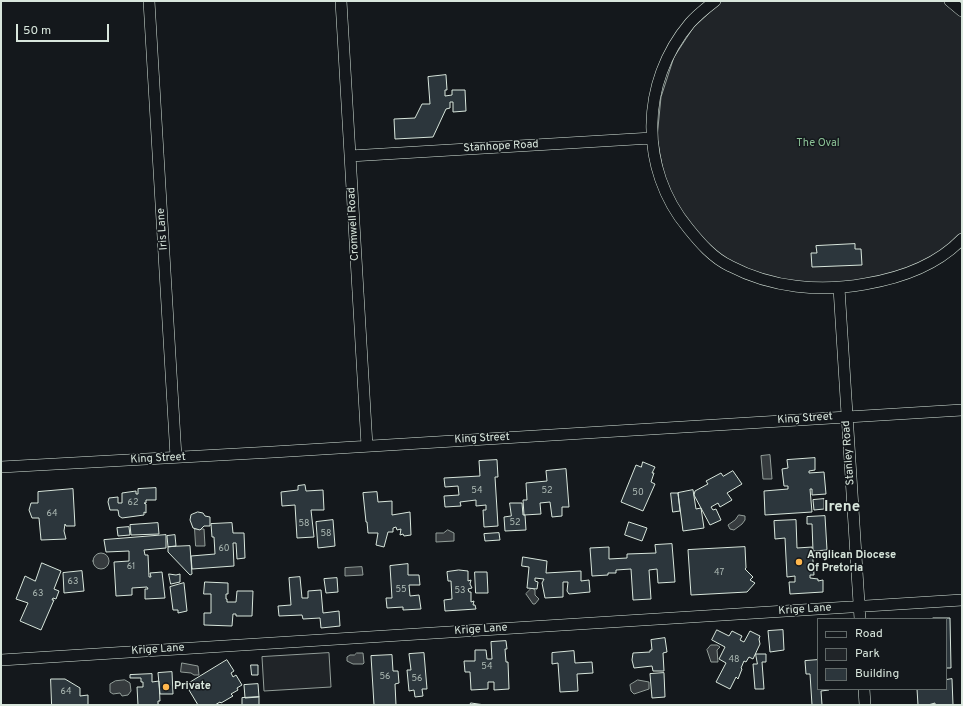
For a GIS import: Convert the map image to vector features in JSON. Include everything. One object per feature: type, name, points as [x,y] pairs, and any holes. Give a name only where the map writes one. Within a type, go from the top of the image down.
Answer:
[{"type":"street","name":"Iris Lane","points":[[149,1],[176,457]]},
{"type":"street","name":"Cromwell Road","points":[[341,1],[367,446]]},
{"type":"street","points":[[715,1],[689,24],[679,38],[665,64],[655,94],[652,110],[652,138],[656,166],[670,202],[682,221],[708,250],[731,267],[765,280],[801,287],[839,288],[869,284],[903,276],[949,252],[962,239]]},
{"type":"street","points":[[950,1],[962,11]]},
{"type":"street","name":"Stanhope Road","points":[[350,156],[652,138]]},
{"type":"street","name":"Stanley Road","points":[[839,288],[860,618]]},
{"type":"street","name":"King Street","points":[[1,467],[962,410]]},
{"type":"street","name":"Krige Lane","points":[[1,660],[962,600]]},
{"type":"street","points":[[864,690],[865,705]]},
{"type":"green space","name":"The Oval","points":[[722,1],[945,1],[962,15],[962,242],[903,276],[810,287],[726,265],[678,211],[664,176],[657,138],[661,97],[674,57],[693,28]]},
{"type":"green space","points":[[329,653],[331,687],[264,691],[262,657]]},
{"type":"shaded area","points":[[770,455],[772,479],[763,479],[761,456]]},
{"type":"shaded area","points":[[739,515],[745,516],[745,520],[734,530],[730,529],[728,525]]},
{"type":"shaded area","points":[[195,529],[204,529],[205,546],[196,546]]},
{"type":"shaded area","points":[[448,530],[454,533],[454,541],[436,542],[436,533],[443,533]]},
{"type":"shaded area","points":[[101,553],[107,555],[109,561],[107,567],[101,569],[95,567],[93,561],[95,555]]},
{"type":"shaded area","points":[[362,567],[363,575],[345,576],[345,568]]},
{"type":"shaded area","points":[[532,588],[535,590],[535,595],[539,599],[535,604],[533,604],[526,594]]},
{"type":"shaded area","points":[[711,645],[717,645],[720,647],[717,650],[718,662],[711,662],[707,650]]},
{"type":"shaded area","points":[[357,653],[363,653],[363,664],[353,664],[347,661],[347,657]]},
{"type":"shaded area","points":[[182,663],[198,666],[199,675],[181,672]]},
{"type":"shaded area","points":[[125,680],[130,683],[131,691],[128,695],[122,696],[120,693],[113,694],[110,692],[110,684],[115,681]]},
{"type":"shaded area","points":[[638,680],[649,682],[649,689],[634,694],[631,691],[630,685]]},
{"type":"building","points":[[446,75],[447,90],[445,90],[445,96],[452,95],[452,90],[465,90],[466,111],[453,112],[453,102],[450,102],[450,108],[446,109],[433,137],[395,139],[394,119],[415,118],[422,104],[430,104],[428,77]]},
{"type":"building","points":[[855,244],[855,249],[861,249],[862,265],[812,267],[811,253],[817,253],[816,246]]},
{"type":"building","points":[[815,458],[815,470],[809,471],[809,473],[824,472],[826,494],[812,495],[812,489],[810,489],[812,512],[765,515],[764,491],[788,489],[788,486],[784,486],[782,469],[788,468],[787,460]]},
{"type":"building","points":[[497,460],[498,477],[495,477],[498,526],[484,527],[483,510],[486,510],[486,505],[476,506],[476,500],[460,502],[461,506],[445,507],[444,496],[459,495],[458,486],[445,487],[444,478],[480,476],[479,461]]},
{"type":"building","points":[[643,462],[655,467],[652,473],[654,473],[651,482],[655,484],[643,511],[621,502],[636,465],[641,467]]},
{"type":"building","points":[[566,469],[569,507],[562,507],[562,516],[552,517],[550,502],[540,503],[541,514],[524,515],[523,500],[527,500],[526,483],[547,481],[546,471]]},
{"type":"building","points":[[733,471],[742,484],[727,493],[732,500],[720,507],[718,503],[711,507],[713,510],[716,509],[721,520],[710,525],[694,495],[695,491],[708,484],[706,481],[721,473],[723,476]]},
{"type":"building","points":[[305,485],[306,491],[323,490],[324,510],[311,510],[314,537],[297,538],[295,505],[282,506],[281,492],[298,490],[298,486]]},
{"type":"building","points":[[156,488],[156,500],[146,500],[146,503],[144,503],[146,504],[146,513],[144,512],[144,515],[122,518],[119,516],[118,510],[110,510],[108,502],[109,498],[118,497],[118,503],[122,503],[122,493],[136,491],[136,494],[138,494],[138,489]]},
{"type":"building","points":[[73,489],[75,526],[66,526],[65,524],[64,531],[66,539],[41,540],[39,518],[32,518],[29,510],[31,503],[38,503],[38,492]]},
{"type":"building","points":[[693,490],[696,509],[701,508],[704,528],[683,531],[678,493]]},
{"type":"building","points":[[377,492],[378,502],[392,501],[392,515],[410,512],[411,535],[400,535],[401,529],[397,530],[396,527],[393,528],[393,532],[388,532],[384,547],[376,545],[378,533],[368,533],[366,522],[363,493]]},
{"type":"building","points":[[671,493],[678,493],[680,511],[673,512]]},
{"type":"building","points":[[824,499],[824,509],[814,510],[813,500]]},
{"type":"building","points":[[510,503],[522,503],[523,515],[525,515],[526,530],[505,531],[504,517],[511,516]]},
{"type":"building","points":[[198,512],[210,517],[210,526],[204,526],[200,530],[193,528],[190,520],[191,515]]},
{"type":"building","points":[[825,516],[827,550],[813,551],[812,524],[807,524],[807,517]]},
{"type":"building","points":[[333,520],[335,546],[318,548],[316,522]]},
{"type":"building","name":"Anglican Diocese Of Pretoria","points":[[796,520],[797,548],[812,547],[814,575],[810,575],[810,578],[818,579],[818,581],[823,580],[823,592],[790,594],[789,582],[795,582],[795,576],[787,577],[785,538],[775,539],[774,521]]},
{"type":"building","points":[[629,522],[647,528],[642,541],[625,535]]},
{"type":"building","points":[[158,523],[159,534],[131,535],[130,525]]},
{"type":"building","points":[[232,523],[233,533],[244,533],[245,558],[237,559],[236,543],[233,543],[234,566],[192,569],[191,556],[215,554],[214,537],[212,537],[211,524]]},
{"type":"building","points":[[129,527],[130,535],[118,536],[117,528]]},
{"type":"building","points":[[499,533],[500,540],[485,541],[484,534]]},
{"type":"building","points":[[166,535],[166,548],[144,550],[145,555],[148,555],[149,577],[151,577],[150,573],[162,572],[165,598],[145,599],[145,589],[148,589],[147,587],[132,588],[132,595],[116,596],[114,562],[129,561],[129,551],[106,552],[104,540]]},
{"type":"building","points":[[175,535],[176,546],[168,547],[167,536]]},
{"type":"building","points":[[672,544],[675,582],[658,583],[657,569],[649,570],[651,599],[633,600],[631,569],[616,570],[616,573],[608,573],[608,575],[592,576],[590,548],[609,547],[609,559],[627,558],[627,554],[656,553],[655,545]]},
{"type":"building","points":[[190,546],[192,574],[190,575],[168,552],[168,547]]},
{"type":"building","points":[[745,547],[745,569],[753,577],[750,580],[755,583],[747,592],[691,595],[688,550]]},
{"type":"building","points":[[523,557],[547,561],[546,573],[581,571],[581,581],[589,580],[590,592],[569,594],[567,591],[568,582],[563,582],[563,597],[545,598],[542,583],[544,579],[535,578],[535,581],[538,582],[537,589],[527,588],[529,567],[522,566]]},
{"type":"building","points":[[42,563],[61,571],[54,589],[59,591],[56,599],[53,598],[52,600],[54,600],[41,630],[20,621],[28,603],[16,599],[25,576],[35,581]]},
{"type":"building","points":[[408,564],[408,575],[419,575],[420,585],[409,585],[410,596],[419,595],[421,609],[403,610],[403,607],[387,608],[386,598],[392,598],[390,566]]},
{"type":"building","points":[[459,570],[468,571],[468,581],[471,580],[470,584],[472,588],[468,589],[469,592],[471,592],[471,602],[474,601],[473,605],[475,605],[476,609],[445,611],[444,600],[452,599],[451,581],[448,581],[447,572]]},
{"type":"building","points":[[82,571],[84,591],[64,593],[63,573]]},
{"type":"building","points":[[475,572],[487,572],[488,593],[476,593]]},
{"type":"building","points":[[169,574],[180,574],[180,582],[171,584]]},
{"type":"building","points":[[300,577],[302,598],[308,598],[308,591],[321,590],[323,613],[339,611],[340,626],[321,628],[320,618],[303,619],[302,615],[279,616],[278,606],[291,605],[289,578]]},
{"type":"building","points":[[337,578],[338,592],[326,593],[324,579]]},
{"type":"building","points":[[205,582],[228,583],[228,594],[226,594],[227,602],[236,602],[237,591],[253,591],[252,616],[236,616],[236,614],[233,614],[232,626],[204,625],[204,613],[211,613],[211,594],[204,594]]},
{"type":"building","points":[[184,583],[187,611],[178,613],[178,610],[173,610],[170,587]]},
{"type":"building","points":[[947,618],[950,618],[951,668],[947,668]]},
{"type":"building","points":[[717,630],[729,636],[732,631],[742,636],[740,640],[744,642],[750,631],[760,636],[760,644],[753,659],[749,657],[746,662],[744,661],[738,679],[736,677],[730,689],[716,682],[726,663],[719,659],[725,647],[712,640]]},
{"type":"building","points":[[783,630],[784,650],[770,652],[768,631]]},
{"type":"building","points":[[665,638],[667,652],[663,653],[664,671],[653,671],[652,666],[634,668],[632,660],[633,653],[650,652],[650,650],[652,650],[651,640]]},
{"type":"building","points":[[506,641],[507,649],[505,649],[506,662],[508,662],[509,689],[494,690],[494,682],[488,682],[488,689],[471,690],[470,672],[465,672],[464,661],[475,661],[475,650],[486,650],[487,659],[492,659],[491,642]]},
{"type":"building","points":[[574,651],[575,663],[592,662],[593,673],[577,674],[578,691],[560,692],[558,663],[552,664],[552,653]]},
{"type":"building","points":[[424,653],[427,689],[422,689],[423,696],[415,697],[414,690],[409,691],[407,670],[411,670],[409,654]]},
{"type":"building","points":[[756,654],[766,654],[766,662],[762,662],[764,689],[755,689],[753,664],[757,664]]},
{"type":"building","points":[[392,655],[393,671],[398,671],[399,683],[395,684],[396,705],[374,705],[371,656]]},
{"type":"building","points":[[227,660],[234,671],[231,673],[233,677],[236,675],[242,685],[237,688],[238,690],[231,694],[233,696],[221,703],[220,702],[215,705],[198,705],[186,685]]},
{"type":"building","points":[[817,660],[817,690],[829,690],[821,691],[822,705],[812,705],[810,674],[806,674],[805,661]]},
{"type":"building","points":[[251,665],[258,665],[258,675],[252,675]]},
{"type":"building","name":"Private","points":[[172,672],[173,694],[160,694],[158,673]]},
{"type":"building","points":[[664,673],[665,697],[652,698],[650,674]]},
{"type":"building","points":[[152,674],[152,682],[159,681],[160,701],[158,701],[158,704],[160,705],[138,705],[137,687],[143,687],[143,682],[141,682],[141,678],[130,678],[130,675]]},
{"type":"building","points":[[51,679],[65,679],[80,688],[80,696],[88,695],[88,705],[52,705]]},
{"type":"building","points":[[952,679],[953,705],[935,705],[935,703],[918,705],[917,690],[947,690],[947,680]]},
{"type":"building","points":[[258,684],[259,697],[245,698],[244,685]]},
{"type":"building","name":"Private","points":[[259,697],[259,705],[242,705],[242,698]]},
{"type":"building","points":[[471,703],[485,705],[470,705]]},
{"type":"place","name":"Anglican Diocese Of Pretoria","points":[[799,562]]},
{"type":"place","name":"Private","points":[[166,687]]},
{"type":"district","name":"Irene","points":[[842,508]]}]
